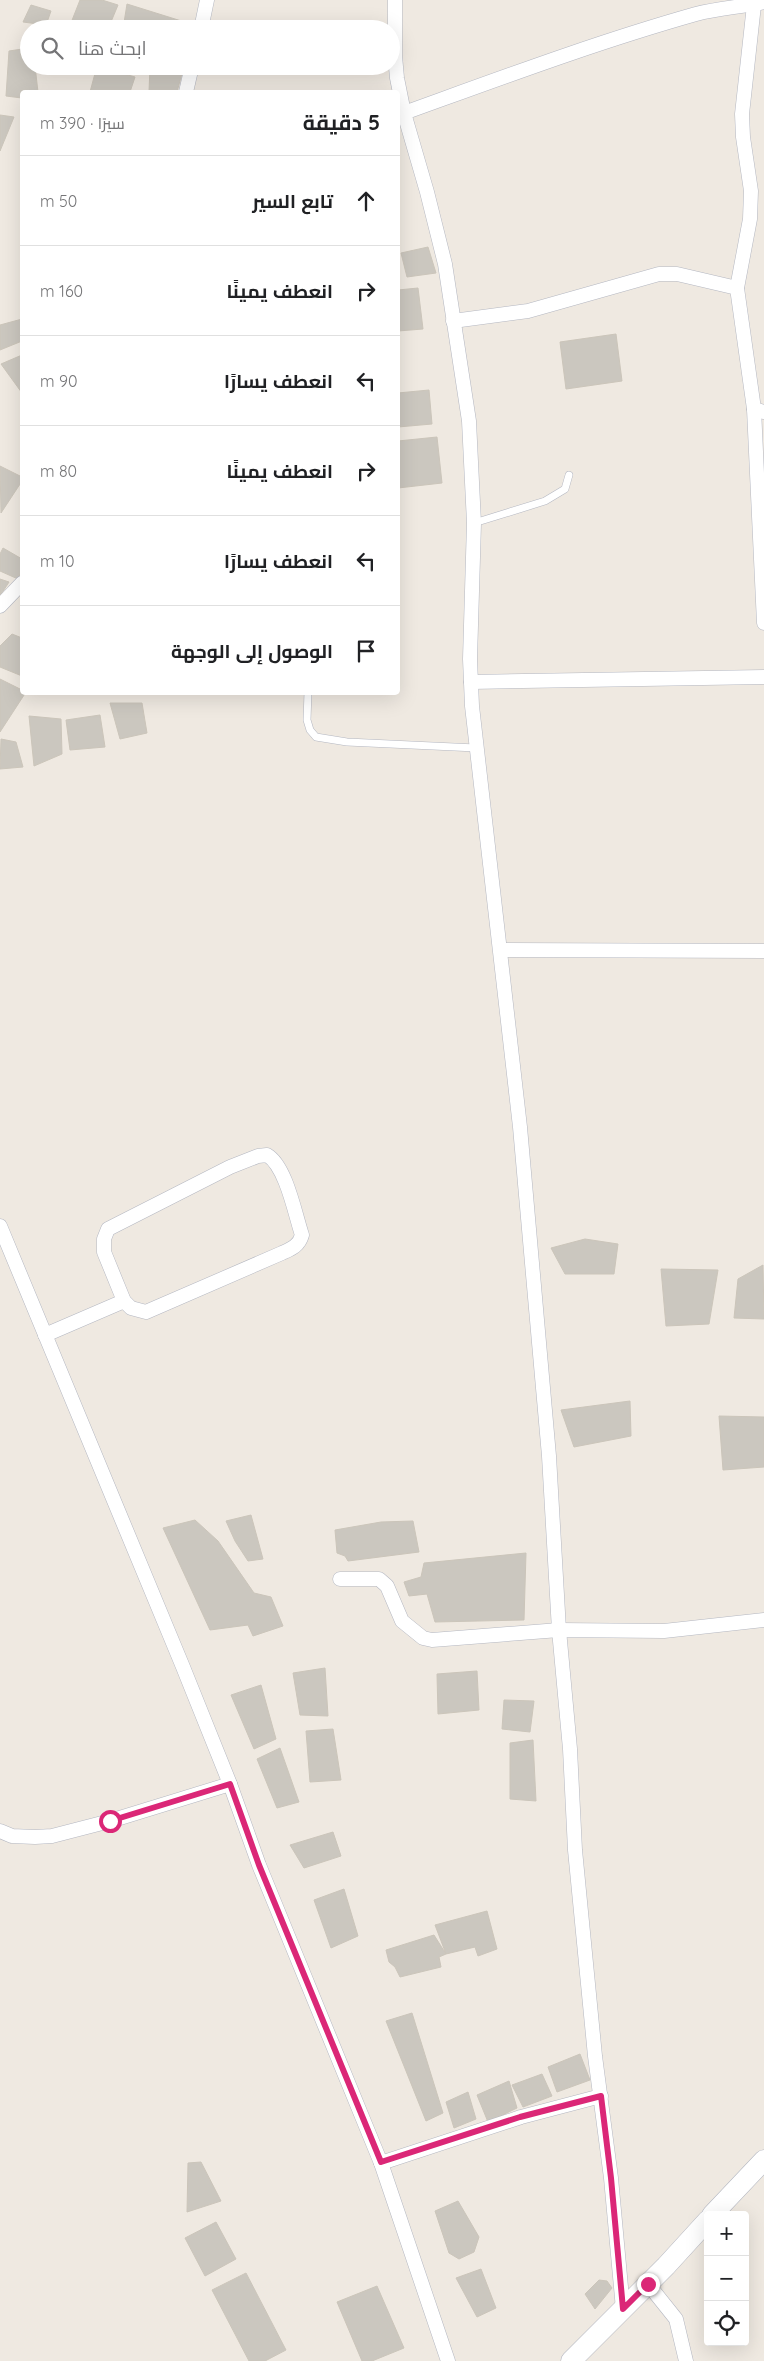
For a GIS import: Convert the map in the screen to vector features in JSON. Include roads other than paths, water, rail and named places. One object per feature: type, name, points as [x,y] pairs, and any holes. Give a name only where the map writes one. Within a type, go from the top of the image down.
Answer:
[{"type":"street","points":[[203,20],[207,0]]},
{"type":"street","points":[[395,0],[395,20]]},
{"type":"street","points":[[404,114],[544,63],[653,27],[698,14],[759,4],[742,114],[743,137],[751,190],[750,219],[737,288],[759,410],[764,623]]},
{"type":"street","points":[[186,90],[190,75]]},
{"type":"street","points":[[397,75],[400,90]]},
{"type":"street","points":[[400,91],[404,114],[427,192],[445,264],[469,420],[474,523],[471,682],[476,748],[501,950],[520,1127],[549,1456],[559,1630],[570,1749],[578,1878],[595,2056],[611,2178],[623,2309]]},
{"type":"street","points":[[453,321],[528,311],[658,274],[677,274],[737,288]]},
{"type":"street","points":[[0,606],[20,585]]},
{"type":"street","points":[[471,682],[764,677]]},
{"type":"street","points":[[501,950],[764,951]]},
{"type":"street","points":[[267,1155],[276,1160],[302,1235],[294,1248],[146,1312],[131,1308],[124,1301],[104,1252],[104,1240],[108,1229],[230,1167],[258,1156],[267,1155]]},
{"type":"street","points":[[0,1226],[230,1784],[259,1865],[381,2162],[448,2361]]},
{"type":"street","points":[[45,1335],[124,1301]]},
{"type":"street","points":[[340,1579],[379,1579],[387,1586],[402,1621],[423,1638],[432,1640],[559,1630],[664,1631],[764,1620]]},
{"type":"street","points":[[0,1831],[12,1836],[52,1836],[110,1821],[230,1784]]},
{"type":"street","points":[[381,2162],[520,2117],[601,2096]]},
{"type":"street","points":[[716,2211],[764,2160]]},
{"type":"street","points":[[570,2361],[648,2284],[704,2224]]},
{"type":"street","points":[[648,2284],[676,2319],[686,2361]]},
{"type":"lane","points":[[474,523],[546,501],[565,489],[569,475]]},
{"type":"lane","points":[[308,695],[307,720],[310,730],[316,737],[346,742],[476,748]]}]
